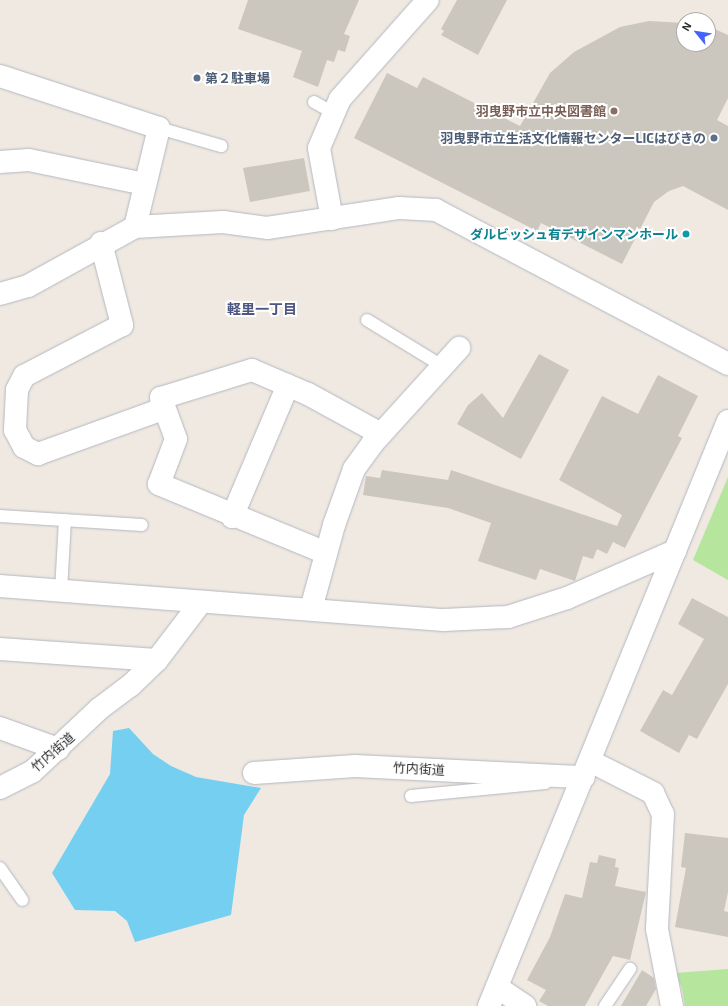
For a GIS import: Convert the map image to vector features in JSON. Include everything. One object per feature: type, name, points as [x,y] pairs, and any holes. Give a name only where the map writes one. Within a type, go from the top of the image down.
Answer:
[{"type":"street","points":[[332,219],[319,148],[340,99],[428,0]]},
{"type":"street","points":[[0,76],[159,128],[135,227]]},
{"type":"street","points":[[0,162],[29,160],[146,184]]},
{"type":"street","points":[[0,294],[28,286],[101,243],[135,227],[223,222],[267,228],[399,208],[436,210],[728,364]]},
{"type":"street","points":[[101,243],[122,325],[24,376],[17,390],[8,429],[24,447],[38,454],[163,409]]},
{"type":"street","points":[[311,609],[326,553],[354,469],[381,434],[444,367],[459,348]]},
{"type":"street","points":[[326,553],[232,516],[159,484],[176,439],[163,409],[161,398],[252,370],[288,385],[381,434]]},
{"type":"street","points":[[232,516],[288,385]]},
{"type":"street","points":[[525,1006],[493,996],[728,421]]},
{"type":"street","points":[[0,586],[444,620],[508,617],[567,598],[675,551]]},
{"type":"street","name":"竹内街道","points":[[0,788],[32,772],[99,709],[157,660],[201,602]]},
{"type":"street","points":[[0,649],[157,660]]},
{"type":"street","points":[[0,728],[58,749]]},
{"type":"street","name":"竹内街道","points":[[254,772],[355,766],[587,769]]},
{"type":"street","points":[[587,769],[653,793],[663,814],[657,929],[672,1006]]},
{"type":"lane","points":[[314,102],[334,113]]},
{"type":"lane","points":[[159,128],[221,146]]},
{"type":"lane","points":[[367,320],[444,367]]},
{"type":"lane","points":[[0,516],[142,525]]},
{"type":"lane","points":[[61,591],[65,520]]},
{"type":"lane","points":[[411,796],[516,788],[587,769]]},
{"type":"lane","points":[[0,868],[22,900]]},
{"type":"lane","points":[[605,1006],[630,968]]},
{"type":"green space","points":[[728,477],[728,580],[693,560]]},
{"type":"green space","points":[[728,969],[728,1006],[685,1006],[682,988],[675,973]]},
{"type":"water","points":[[129,728],[153,754],[171,766],[196,777],[261,788],[244,815],[231,915],[135,942],[127,921],[115,911],[75,910],[52,873],[110,774],[113,731]]},
{"type":"building","points":[[248,0],[359,0],[344,34],[350,36],[345,52],[338,50],[334,62],[327,60],[318,87],[293,77],[302,51],[238,29]]},
{"type":"building","points":[[457,0],[507,0],[478,55],[441,35],[444,31],[441,29]]},
{"type":"building","points":[[649,21],[676,23],[676,52],[716,52],[716,30],[728,35],[728,98],[717,120],[728,126],[728,210],[683,186],[669,191],[654,202],[622,264],[541,223],[537,231],[354,138],[387,73],[417,88],[423,77],[520,126],[550,73],[574,52],[620,27]]},
{"type":"building","points":[[304,158],[310,191],[250,202],[243,168]]},
{"type":"building","points":[[539,354],[569,370],[521,459],[457,424],[468,405],[482,393],[503,418]]},
{"type":"building","points":[[658,375],[698,396],[678,436],[682,438],[625,548],[613,542],[607,554],[597,549],[593,559],[583,556],[575,581],[540,569],[536,580],[478,561],[491,523],[448,508],[363,495],[366,476],[380,478],[382,470],[448,480],[451,470],[617,526],[622,515],[559,480],[602,396],[638,414]]},
{"type":"building","points":[[692,598],[728,617],[728,684],[697,739],[689,735],[679,753],[640,731],[663,690],[672,695],[704,639],[678,624]]},
{"type":"building","points":[[685,833],[728,838],[728,892],[724,911],[728,912],[728,937],[675,927],[686,868],[681,867]]},
{"type":"building","points":[[599,855],[616,859],[615,867],[619,868],[615,886],[646,892],[630,960],[613,956],[585,1006],[548,1006],[539,1001],[546,990],[527,980],[550,937],[565,894],[582,898],[590,862],[597,863]]},
{"type":"building","points":[[642,970],[654,978],[656,989],[646,1006],[621,1006]]},
{"type":"place","name":"第２駐車場","points":[[197,78]]},
{"type":"place","name":"羽曳野市立中央図書館","points":[[614,111]]},
{"type":"place","name":"羽曳野市立生活文化情報センターLICはびきの","points":[[714,138]]},
{"type":"place","name":"ダルビッシュ有デザインマンホール","points":[[686,234]]},
{"type":"district","name":"軽里一丁目","points":[[262,309]]}]
